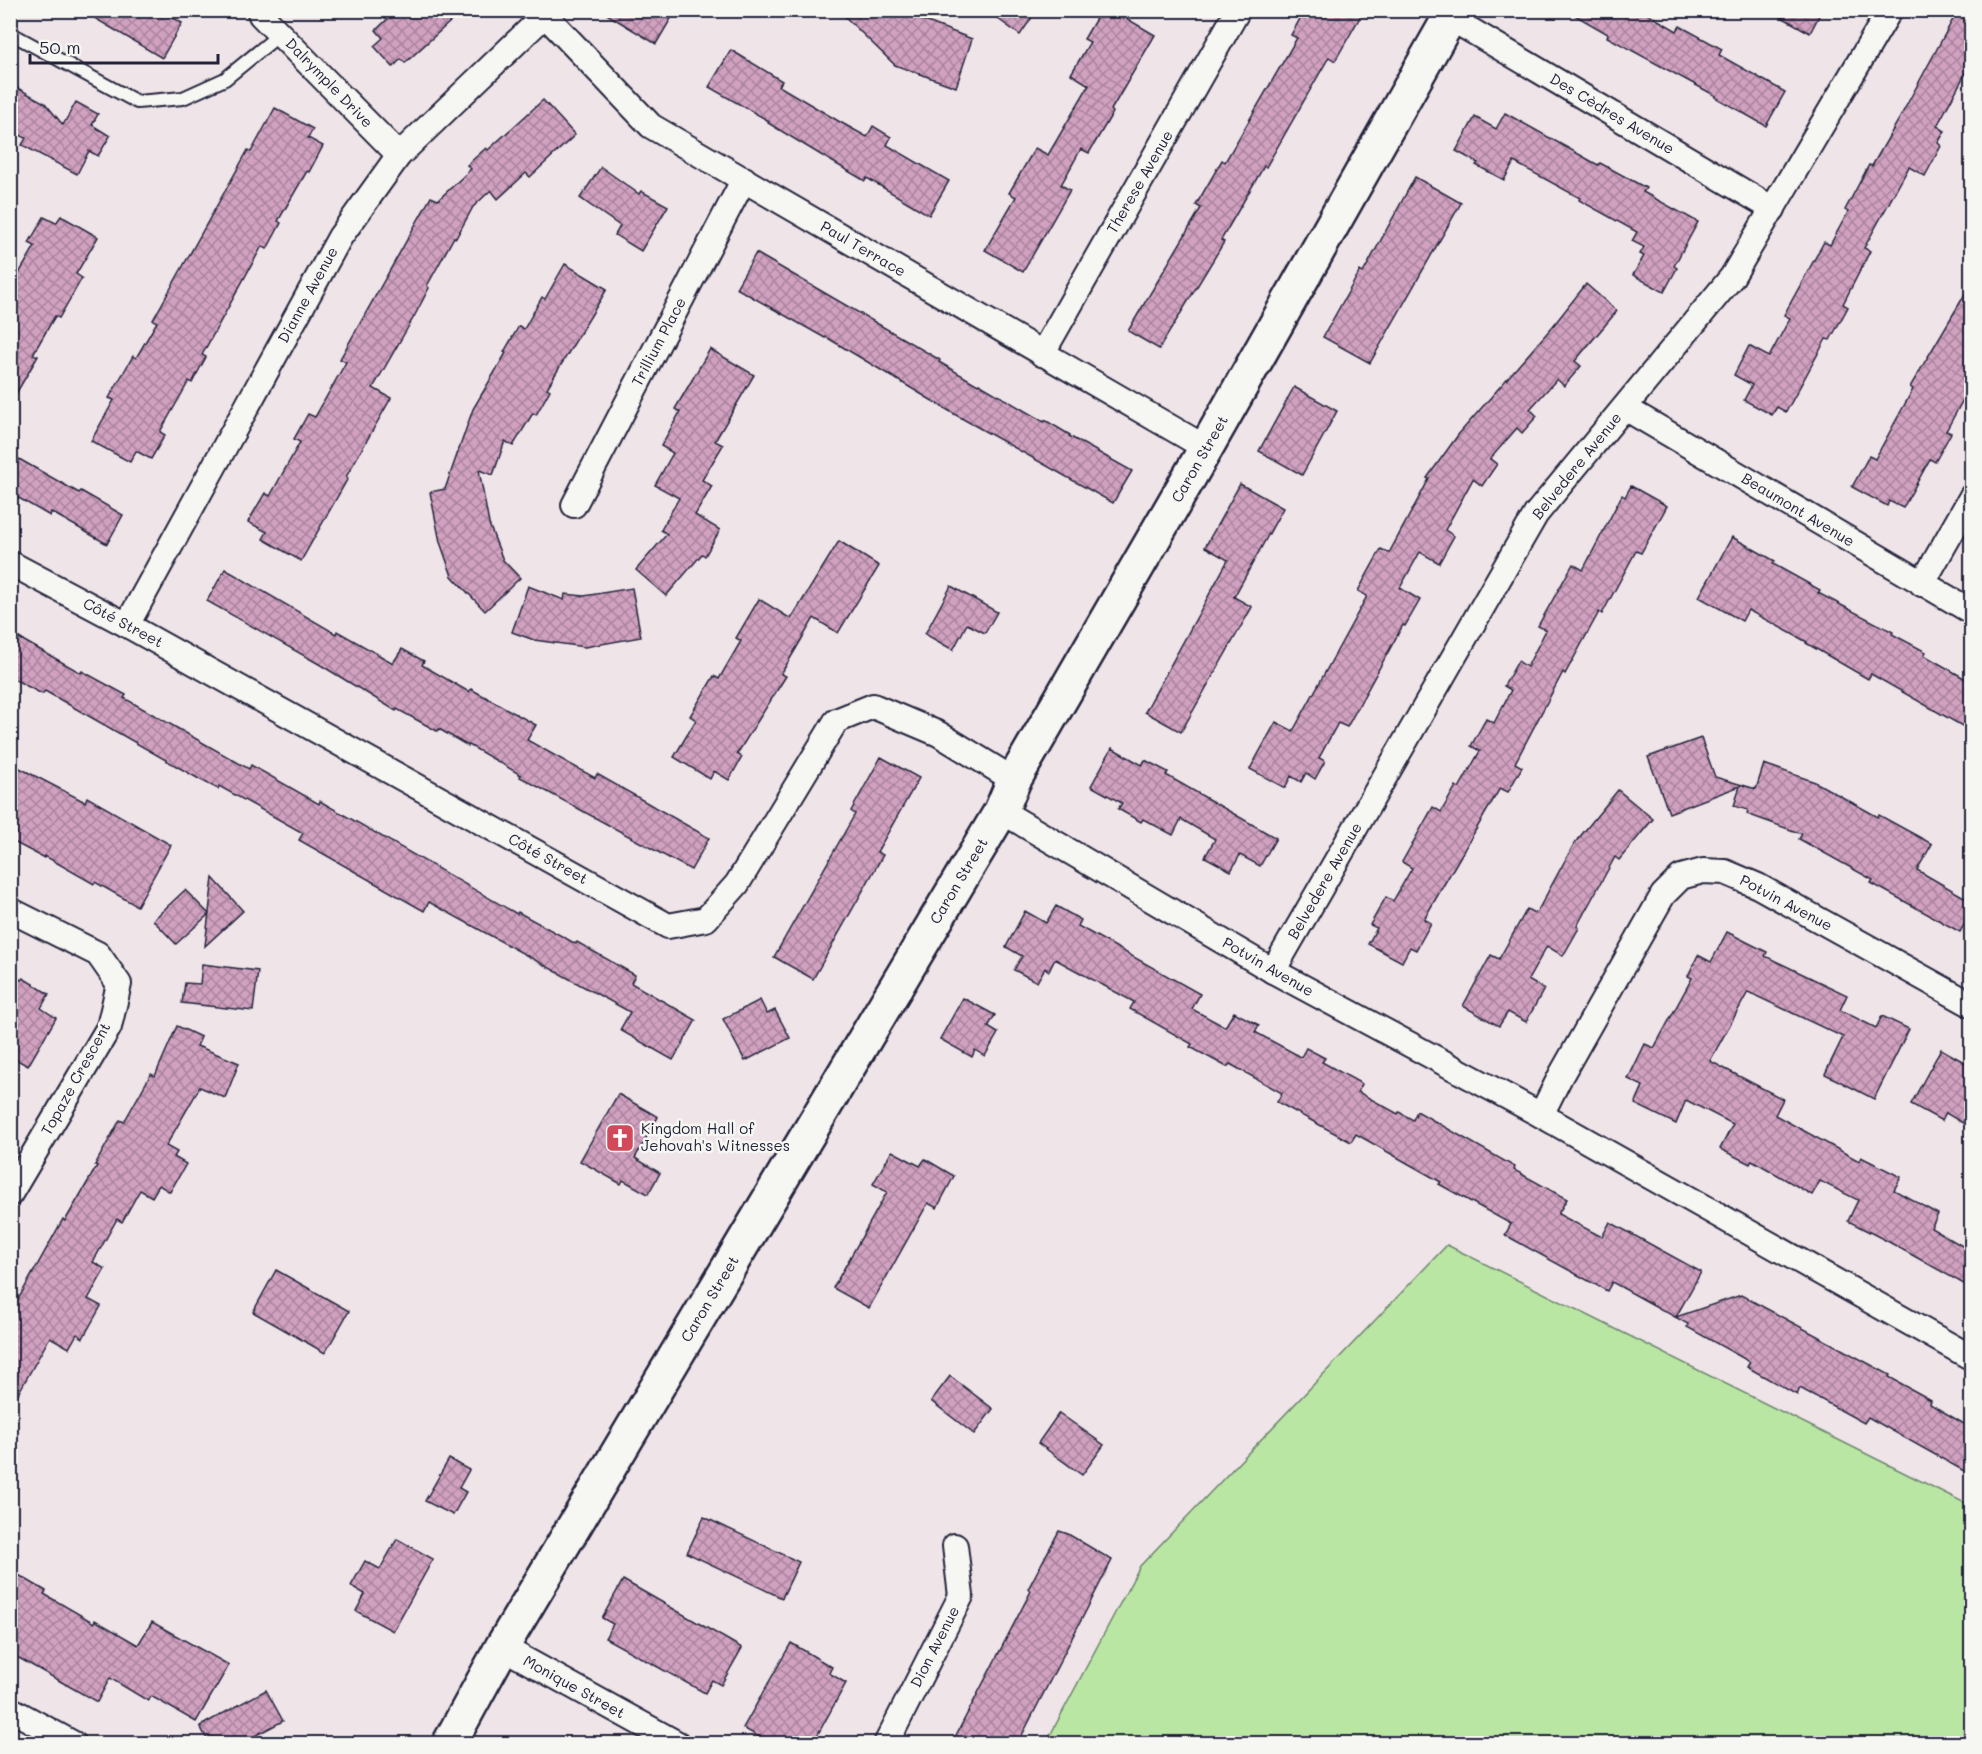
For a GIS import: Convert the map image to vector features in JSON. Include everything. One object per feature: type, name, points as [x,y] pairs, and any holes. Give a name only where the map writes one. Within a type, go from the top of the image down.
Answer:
[{"type":"street","name":"Dalrymple Drive","points":[[259,10],[261,15],[399,155]]},
{"type":"street","name":"Therese Avenue","points":[[1042,354],[1238,10]]},
{"type":"street","name":"Belvedere Avenue","points":[[1273,971],[1536,514],[1732,277],[1890,10]]},
{"type":"street","name":"Paul Terrace","points":[[548,13],[651,126],[1206,448]]},
{"type":"street","name":"Dianne Avenue","points":[[127,625],[340,237],[399,155],[548,13]]},
{"type":"street","name":"Des Cèdres Avenue","points":[[1452,14],[1773,209]]},
{"type":"street","name":"Caron Street","points":[[449,1743],[502,1647],[1001,811],[1014,780],[1206,448],[1452,14]]},
{"type":"street","name":"Trillium Place","points":[[574,506],[744,179]]},
{"type":"street","name":"Beaumont Avenue","points":[[1625,408],[1971,612]]},
{"type":"street","points":[[1922,584],[1971,496]]},
{"type":"street","name":"Côté Street","points":[[10,563],[127,625],[668,926],[706,919],[737,885],[836,721],[873,706],[939,734],[1014,780]]},
{"type":"street","name":"Potvin Avenue","points":[[1001,811],[1273,971],[1540,1115],[1971,1358]]},
{"type":"street","name":"Potvin Avenue","points":[[1540,1115],[1663,895],[1681,877],[1703,871],[1725,872],[1758,886],[1971,1005]]},
{"type":"street","name":"Topaze Crescent","points":[[10,910],[98,954],[119,984],[109,1027],[10,1194]]},
{"type":"street","name":"Dion Avenue","points":[[886,1743],[960,1596],[955,1546]]},
{"type":"street","name":"Monique Street","points":[[502,1647],[678,1743]]},
{"type":"street","points":[[10,1709],[74,1743]]},
{"type":"lane","points":[[10,33],[137,102],[183,99],[225,79],[280,34]]},
{"type":"green space","points":[[1447,1245],[1971,1506],[1971,1743],[1046,1743],[1140,1566]]},
{"type":"building","points":[[81,10],[161,10],[182,23],[162,58]]},
{"type":"building","points":[[397,10],[463,10],[405,63],[401,59],[393,67],[374,46],[383,38],[376,30]]},
{"type":"building","points":[[600,10],[676,10],[656,44]]},
{"type":"building","points":[[838,10],[896,10],[972,39],[956,87],[895,65]]},
{"type":"building","points":[[986,10],[1037,10],[1020,35]]},
{"type":"building","points":[[1101,10],[1112,10],[1155,35],[1089,153],[1081,149],[1061,185],[1070,190],[1023,272],[985,250],[1016,197],[1009,193],[1035,148],[1048,155],[1089,85],[1071,74],[1090,42],[1084,39]]},
{"type":"building","points":[[1305,10],[1364,10],[1335,61],[1329,57],[1221,240],[1224,242],[1159,349],[1128,331],[1201,208],[1196,205],[1222,160],[1225,162],[1297,38],[1291,35]]},
{"type":"building","points":[[1566,10],[1641,10],[1677,31],[1680,26],[1722,49],[1719,55],[1785,92],[1766,126],[1607,37],[1608,34]]},
{"type":"building","points":[[1769,10],[1822,10],[1810,33]]},
{"type":"building","points":[[1958,10],[1971,10],[1971,63],[1937,126],[1945,131],[1938,143],[1941,146],[1925,176],[1909,167],[1864,248],[1870,251],[1843,304],[1848,307],[1830,340],[1826,339],[1786,412],[1777,407],[1772,415],[1744,400],[1752,385],[1734,375],[1749,346],[1769,357],[1790,318],[1784,315],[1824,242],[1830,245],[1848,212],[1845,210],[1869,165],[1872,166],[1898,121]]},
{"type":"building","points":[[731,50],[782,81],[779,86],[867,137],[873,126],[891,137],[887,145],[949,181],[929,215],[867,178],[865,181],[768,123],[769,121],[709,87]]},
{"type":"building","points":[[10,84],[45,103],[63,125],[76,102],[98,114],[92,125],[110,136],[98,156],[89,151],[77,174],[22,145],[26,138],[10,130]]},
{"type":"building","points":[[543,100],[575,135],[530,177],[526,173],[498,199],[491,190],[473,207],[456,238],[454,237],[427,286],[429,288],[415,315],[373,388],[391,398],[301,561],[263,539],[267,532],[248,522],[265,493],[270,496],[300,442],[294,439],[308,414],[315,417],[346,362],[340,359],[431,197],[438,200],[471,169],[467,165],[486,148],[488,150]]},
{"type":"building","points":[[275,108],[313,129],[308,138],[323,146],[278,221],[281,223],[267,249],[262,246],[202,355],[206,357],[192,383],[189,381],[160,432],[165,435],[151,459],[136,451],[130,462],[91,441],[114,400],[109,398],[133,356],[136,358],[157,322],[153,320],[248,150],[251,152]]},
{"type":"building","points":[[1505,113],[1598,165],[1600,163],[1646,188],[1643,192],[1698,222],[1674,266],[1677,268],[1664,292],[1633,275],[1644,256],[1640,254],[1644,247],[1632,241],[1637,232],[1514,162],[1504,180],[1456,151],[1475,117],[1496,129]]},
{"type":"building","points":[[601,167],[639,194],[641,191],[668,206],[641,251],[615,235],[620,226],[580,198]]},
{"type":"building","points":[[1415,177],[1461,203],[1370,363],[1323,337],[1360,271],[1363,273]]},
{"type":"building","points":[[61,216],[98,237],[76,274],[82,278],[59,318],[55,316],[33,354],[38,356],[10,404],[10,289],[35,246],[29,243],[44,217],[56,223]]},
{"type":"building","points":[[756,253],[940,360],[939,362],[978,385],[1044,422],[1045,420],[1132,471],[1113,503],[956,415],[826,337],[736,288]]},
{"type":"building","points":[[565,264],[607,289],[547,388],[550,390],[536,415],[533,413],[513,446],[505,441],[493,475],[479,470],[489,524],[503,560],[520,578],[485,611],[452,576],[440,542],[430,492],[445,489],[473,409],[519,326],[524,329],[542,297],[545,299]]},
{"type":"building","points":[[1586,284],[1617,311],[1575,361],[1581,366],[1564,386],[1557,379],[1530,409],[1537,416],[1522,433],[1517,428],[1490,459],[1497,464],[1482,486],[1473,479],[1445,530],[1454,536],[1439,563],[1420,552],[1400,588],[1420,600],[1405,626],[1403,625],[1347,727],[1338,723],[1319,758],[1325,761],[1315,779],[1306,773],[1301,782],[1291,776],[1285,788],[1250,769],[1276,722],[1293,731],[1367,596],[1358,591],[1381,549],[1389,553],[1429,479],[1427,478],[1458,435],[1553,326]]},
{"type":"building","points":[[1971,284],[1971,385],[1946,431],[1951,433],[1935,462],[1930,459],[1903,508],[1889,501],[1887,506],[1852,487],[1869,456],[1875,459],[1913,389],[1910,387]]},
{"type":"building","points":[[710,349],[754,375],[715,441],[723,445],[702,480],[712,486],[695,515],[720,530],[705,556],[702,554],[666,596],[636,570],[667,534],[661,530],[679,498],[655,485],[673,453],[661,446],[680,412],[675,409]]},
{"type":"building","points":[[1294,387],[1337,411],[1302,475],[1259,451]]},
{"type":"building","points":[[19,459],[123,515],[107,544],[51,512],[50,516],[10,493],[10,473]]},
{"type":"building","points":[[1240,484],[1283,508],[1234,597],[1252,607],[1181,732],[1145,712],[1228,560],[1205,547]]},
{"type":"building","points":[[1631,486],[1667,506],[1641,553],[1636,551],[1602,614],[1599,612],[1565,674],[1563,672],[1515,763],[1522,767],[1508,792],[1500,788],[1424,919],[1431,923],[1416,950],[1410,947],[1402,962],[1368,944],[1377,928],[1370,925],[1386,897],[1393,901],[1412,868],[1402,862],[1433,807],[1441,812],[1456,786],[1459,788],[1480,751],[1471,746],[1486,719],[1494,723],[1511,690],[1504,686],[1518,661],[1527,667],[1546,630],[1538,626],[1573,564],[1583,570],[1622,495],[1625,497]]},
{"type":"building","points":[[1732,537],[1775,561],[1773,564],[1820,590],[1818,593],[1893,632],[1892,634],[1926,652],[1924,655],[1971,682],[1971,731],[1871,674],[1868,679],[1748,610],[1742,621],[1699,597]]},
{"type":"building","points":[[839,541],[879,566],[838,633],[814,618],[781,674],[786,676],[737,754],[742,757],[729,780],[714,771],[710,779],[674,757],[696,720],[690,716],[714,676],[719,679],[741,641],[736,638],[759,599],[791,619]]},
{"type":"building","points":[[225,569],[336,634],[337,631],[393,663],[402,649],[424,661],[422,665],[469,692],[471,689],[536,725],[527,740],[595,778],[597,774],[709,838],[691,870],[520,777],[521,775],[469,745],[397,709],[396,711],[319,664],[207,601]]},
{"type":"building","points":[[528,586],[564,600],[565,594],[584,596],[632,588],[641,637],[585,647],[534,640],[512,632]]},
{"type":"building","points":[[951,586],[997,612],[985,633],[967,624],[953,650],[925,634]]},
{"type":"building","points":[[10,633],[81,673],[82,671],[126,695],[124,698],[249,769],[251,765],[319,804],[320,801],[517,914],[518,912],[576,944],[577,942],[635,975],[631,983],[696,1020],[673,1060],[620,1030],[630,1012],[429,902],[424,911],[299,840],[303,833],[219,786],[218,789],[199,779],[45,691],[42,694],[10,677]]},
{"type":"building","points":[[1701,738],[1715,777],[1756,789],[1764,764],[1815,782],[1932,844],[1917,870],[1971,901],[1971,912],[1960,932],[1871,883],[1873,880],[1799,839],[1802,834],[1747,814],[1748,810],[1734,806],[1740,786],[1669,813],[1648,757]]},
{"type":"building","points":[[1112,748],[1142,765],[1145,760],[1168,772],[1166,775],[1276,838],[1260,866],[1240,855],[1231,871],[1205,857],[1215,839],[1181,819],[1173,835],[1143,819],[1141,822],[1118,809],[1122,803],[1091,786]]},
{"type":"building","points":[[881,757],[919,778],[877,852],[883,855],[813,979],[774,957],[855,814],[851,811]]},
{"type":"building","points":[[10,763],[85,802],[87,797],[171,845],[137,906],[45,856],[44,858],[10,840]]},
{"type":"building","points":[[1618,790],[1653,819],[1619,860],[1615,857],[1563,956],[1547,946],[1528,980],[1544,989],[1526,1022],[1508,1012],[1499,1026],[1463,1006],[1491,955],[1499,959],[1527,909],[1536,914],[1574,844]]},
{"type":"building","points":[[213,878],[243,911],[205,946]]},
{"type":"building","points":[[185,890],[209,914],[176,944],[153,920]]},
{"type":"building","points":[[1056,906],[1081,920],[1078,926],[1200,994],[1192,1009],[1225,1027],[1234,1012],[1259,1025],[1255,1032],[1301,1057],[1306,1048],[1325,1058],[1322,1062],[1362,1084],[1358,1092],[1413,1120],[1417,1111],[1515,1167],[1514,1170],[1567,1199],[1558,1214],[1602,1237],[1610,1222],[1701,1272],[1676,1317],[1741,1295],[1890,1375],[1889,1377],[1931,1400],[1930,1404],[1971,1428],[1971,1475],[1868,1417],[1864,1423],[1800,1388],[1797,1395],[1747,1367],[1750,1362],[1687,1327],[1688,1324],[1612,1282],[1607,1291],[1505,1235],[1511,1224],[1356,1134],[1351,1142],[1277,1102],[1282,1093],[1230,1064],[1227,1067],[1190,1047],[1192,1044],[1130,1009],[1134,1002],[1055,959],[1049,971],[1045,968],[1037,982],[1014,970],[1022,956],[1006,947],[1025,911],[1046,923]]},
{"type":"building","points":[[1727,932],[1767,952],[1765,956],[1847,995],[1840,1010],[1876,1028],[1882,1016],[1909,1029],[1874,1099],[1825,1074],[1843,1037],[1748,992],[1710,1061],[1783,1099],[1775,1115],[1859,1161],[1861,1157],[1901,1177],[1894,1190],[1938,1214],[1931,1228],[1971,1251],[1971,1288],[1848,1221],[1858,1200],[1820,1181],[1812,1195],[1752,1160],[1750,1164],[1720,1149],[1733,1124],[1686,1100],[1676,1124],[1635,1104],[1643,1086],[1628,1079],[1645,1044],[1654,1048],[1692,978],[1688,976],[1698,955],[1711,962]]},
{"type":"building","points":[[202,964],[258,971],[253,1011],[182,1003],[185,983],[200,984]]},
{"type":"building","points":[[10,973],[49,994],[41,1008],[56,1018],[28,1066],[10,1056]]},
{"type":"building","points":[[963,998],[995,1015],[988,1027],[998,1033],[985,1056],[975,1050],[972,1057],[940,1039]]},
{"type":"building","points":[[760,1000],[767,1014],[775,1010],[790,1038],[745,1061],[723,1019]]},
{"type":"building","points":[[177,1026],[201,1037],[197,1046],[239,1063],[225,1098],[200,1087],[166,1146],[177,1152],[174,1157],[186,1164],[170,1192],[159,1185],[152,1197],[140,1190],[122,1222],[117,1219],[93,1262],[105,1269],[88,1299],[101,1306],[83,1338],[77,1334],[69,1348],[50,1337],[10,1408],[10,1314],[63,1219],[65,1221],[97,1166],[95,1165],[120,1120],[124,1122],[151,1074],[155,1076]]},
{"type":"building","points":[[1941,1049],[1971,1066],[1971,1128],[1946,1113],[1942,1121],[1911,1104]]},
{"type":"building","name":"Kingdom Hall of Jehovah's Witnesses","points":[[618,1094],[658,1117],[635,1158],[660,1173],[648,1194],[623,1180],[621,1184],[580,1161]]},
{"type":"building","points":[[892,1151],[920,1166],[925,1159],[954,1176],[937,1208],[928,1203],[869,1308],[833,1288],[887,1192],[873,1184]]},
{"type":"building","points":[[276,1270],[349,1311],[325,1353],[253,1312]]},
{"type":"building","points":[[950,1376],[993,1409],[974,1434],[931,1401]]},
{"type":"building","points":[[1059,1413],[1104,1445],[1082,1475],[1038,1443]]},
{"type":"building","points":[[449,1459],[469,1470],[459,1488],[466,1492],[453,1515],[425,1501]]},
{"type":"building","points":[[704,1517],[799,1562],[782,1598],[687,1553]]},
{"type":"building","points":[[1059,1531],[1112,1560],[1018,1743],[952,1743],[1031,1591],[1028,1589]]},
{"type":"building","points":[[397,1539],[433,1559],[393,1631],[356,1611],[365,1594],[351,1586],[365,1561],[380,1569]]},
{"type":"building","points":[[10,1570],[46,1591],[44,1594],[138,1645],[152,1622],[229,1665],[196,1722],[151,1696],[148,1701],[110,1678],[97,1702],[10,1653]]},
{"type":"building","points":[[623,1580],[742,1648],[721,1685],[712,1680],[705,1693],[605,1638],[613,1624],[602,1618]]},
{"type":"building","points":[[791,1643],[832,1667],[829,1673],[846,1683],[813,1743],[770,1743],[743,1728]]},
{"type":"building","points":[[266,1690],[283,1721],[241,1743],[209,1743],[200,1726]]},
{"type":"place","name":"Kingdom Hall of Jehovah's Witnesses","points":[[620,1138]]}]
